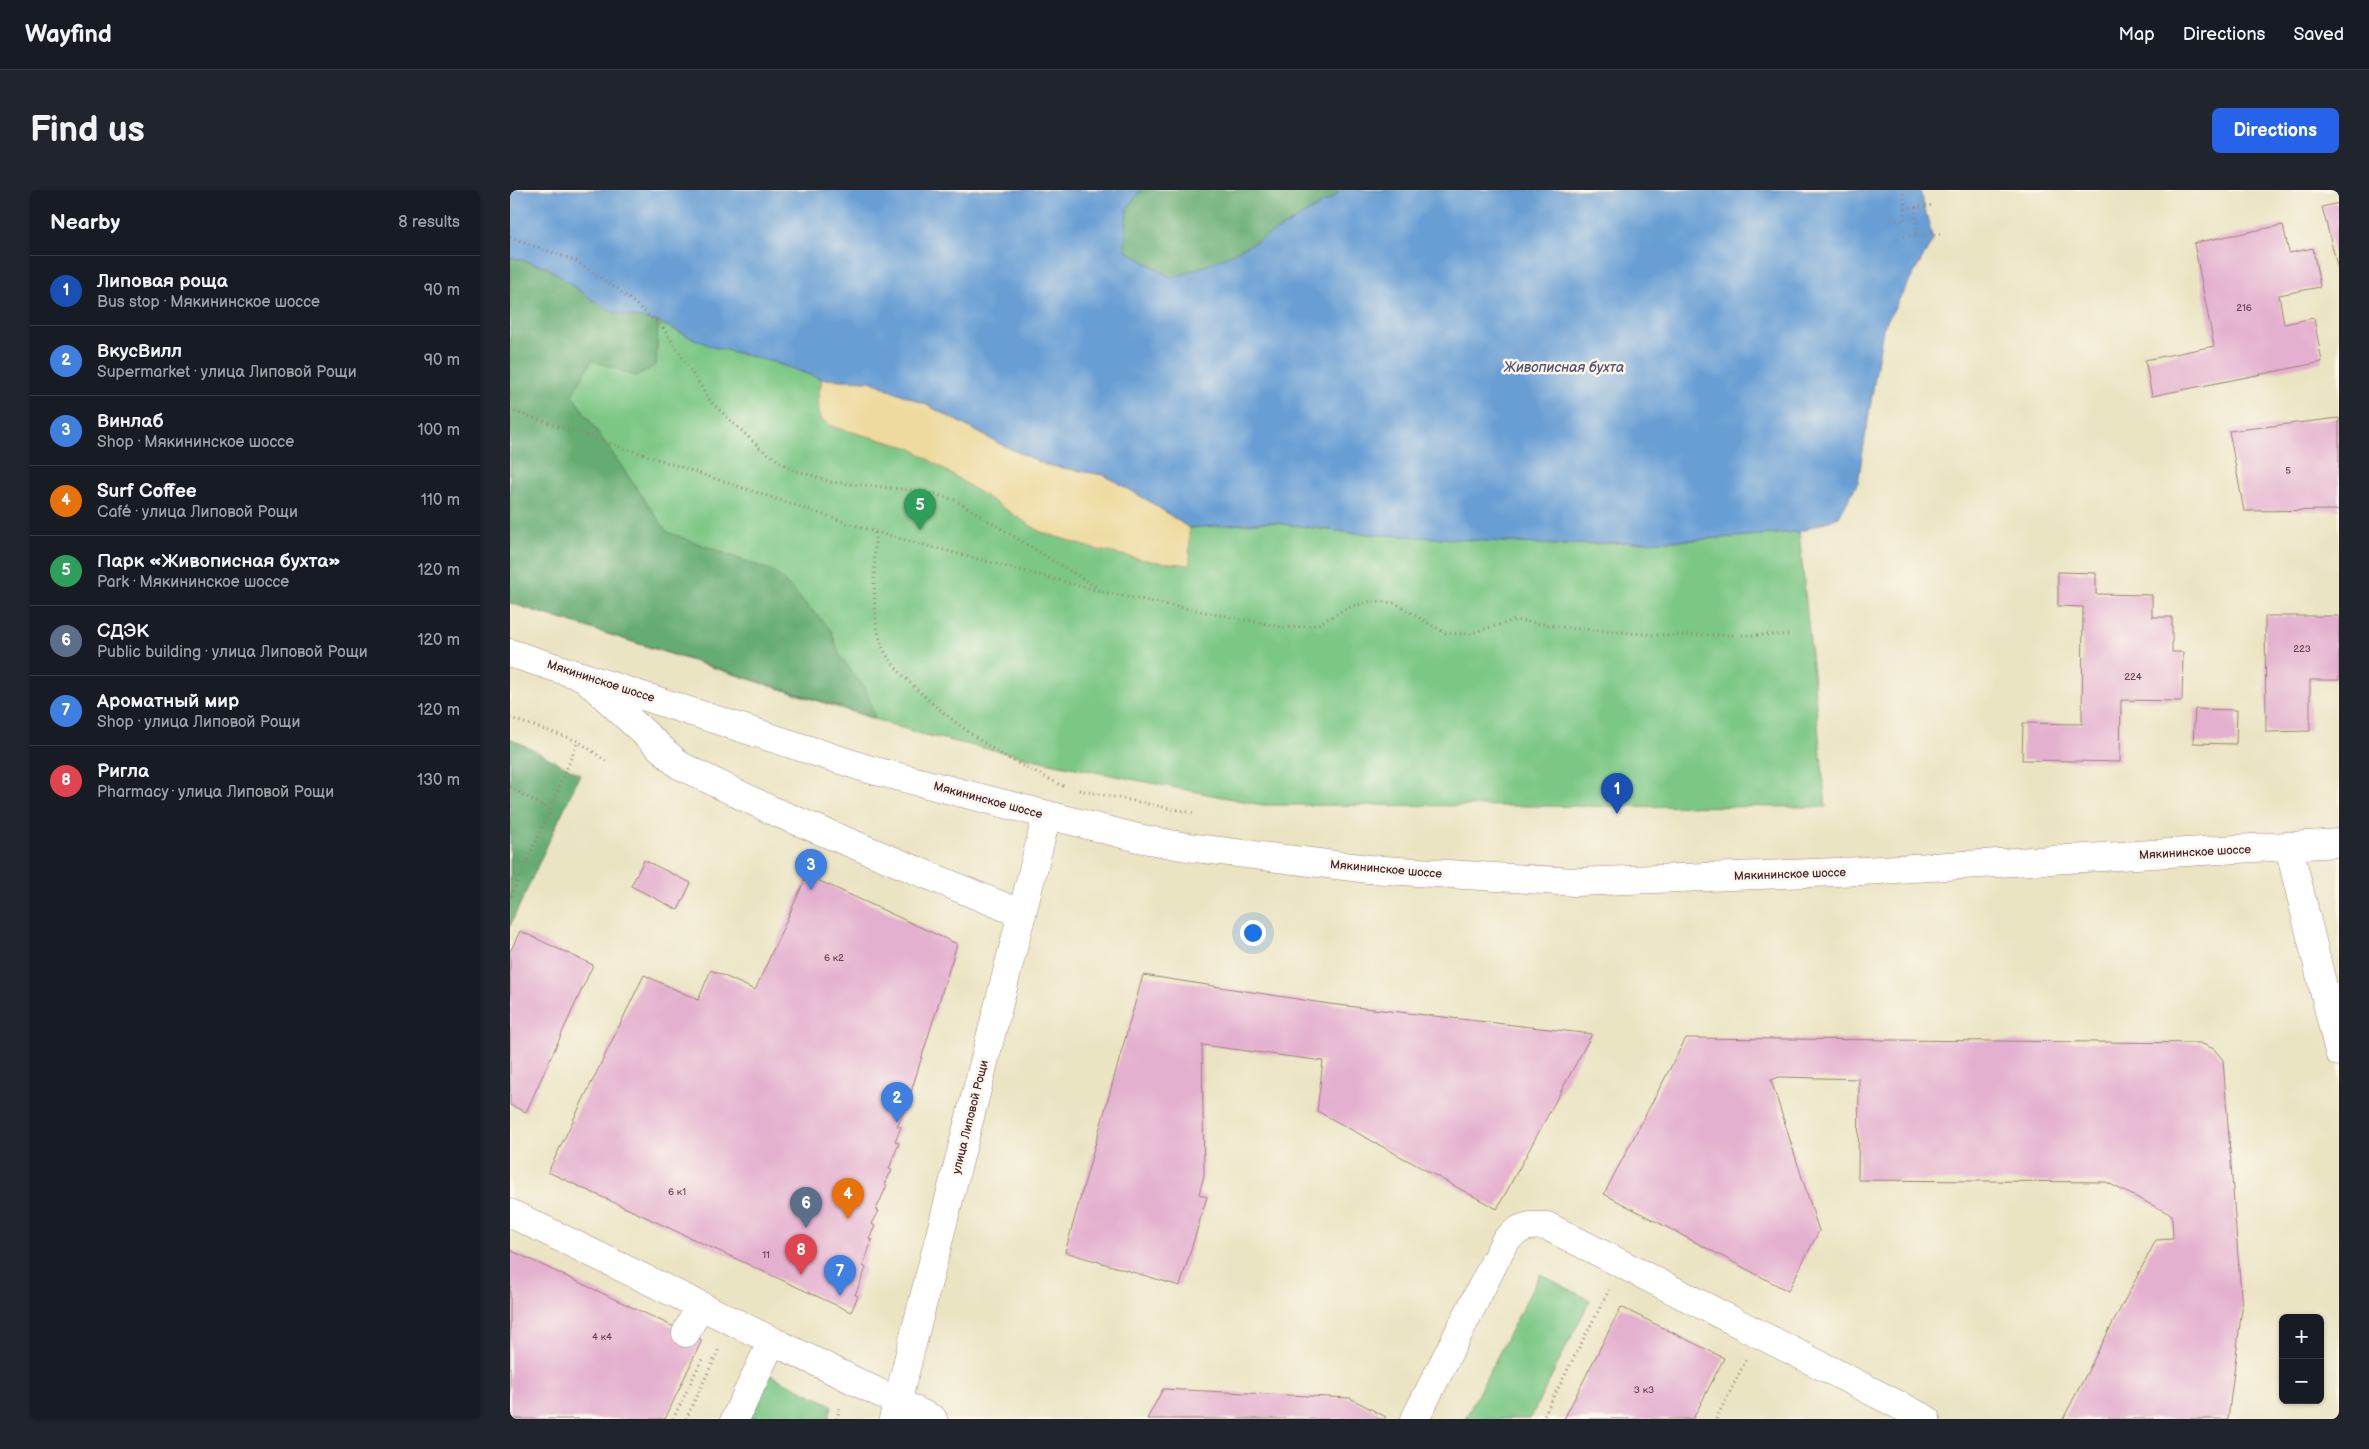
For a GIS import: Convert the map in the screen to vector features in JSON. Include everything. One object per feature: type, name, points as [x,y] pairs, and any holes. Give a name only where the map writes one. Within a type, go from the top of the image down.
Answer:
[{"type":"street","name":"Мякининское шоссе","points":[[510,653],[868,769],[1138,838],[1196,848],[1369,869],[1575,882],[1863,871],[2339,844]]},
{"type":"street","points":[[582,675],[678,765],[773,811],[1022,914]]},
{"type":"street","name":"улица Липовой Рощи","points":[[895,1410],[1047,815]]},
{"type":"street","points":[[2290,847],[2339,1052]]},
{"type":"street","points":[[510,1213],[772,1340],[895,1410],[933,1419]]},
{"type":"street","points":[[1415,1419],[1505,1241],[1516,1230],[1532,1225],[1547,1226],[1926,1419]]},
{"type":"street","points":[[686,1333],[700,1305]]},
{"type":"street","points":[[735,1419],[772,1340]]},
{"type":"path","points":[[1891,220],[1904,221],[1906,208],[1903,190]]},
{"type":"path","points":[[1906,208],[1934,205]]},
{"type":"path","points":[[1916,207],[1916,235]]},
{"type":"path","points":[[1904,236],[1940,234]]},
{"type":"path","points":[[510,237],[576,261],[619,290],[662,326],[711,402],[760,448],[789,468],[831,482],[923,491],[955,500],[1104,592]]},
{"type":"path","points":[[510,410],[875,532],[1104,592],[1287,628],[1316,625],[1347,608],[1371,601],[1395,603],[1445,633],[1468,634],[1515,620],[1569,628],[1656,635],[1792,635]]},
{"type":"path","points":[[875,532],[876,611],[882,644],[894,667],[930,701],[1003,755],[1066,788]]},
{"type":"path","points":[[510,718],[578,741],[606,761]]},
{"type":"path","points":[[510,900],[578,741]]},
{"type":"path","points":[[510,787],[550,810]]},
{"type":"path","points":[[1076,790],[1193,813]]},
{"type":"path","points":[[1542,1419],[1611,1285]]},
{"type":"path","points":[[686,1419],[721,1345]]},
{"type":"path","points":[[673,1419],[702,1357]]},
{"type":"path","points":[[1716,1419],[1747,1357]]},
{"type":"path","points":[[836,1419],[840,1404]]},
{"type":"green space","points":[[1141,190],[1339,190],[1335,196],[1260,241],[1210,265],[1172,278],[1125,250],[1127,209]]},
{"type":"green space","points":[[510,257],[615,313],[658,322],[710,346],[773,362],[822,379],[870,381],[1189,528],[1269,522],[1352,533],[1557,545],[1693,540],[1799,532],[1826,807],[1263,805],[1055,764],[921,734],[510,603]]},
{"type":"green space","points":[[510,257],[547,267],[591,299],[615,313],[658,322],[656,365],[636,376],[592,360],[572,395],[667,532],[775,572],[831,630],[840,656],[866,690],[875,718],[510,603]]},
{"type":"green space","points":[[510,738],[580,774],[510,926]]},
{"type":"green space","points":[[1540,1274],[1590,1300],[1530,1419],[1465,1419]]},
{"type":"green space","points":[[768,1374],[832,1405],[829,1419],[746,1419]]},
{"type":"sand","points":[[822,379],[870,381],[927,405],[1002,445],[1046,465],[1104,475],[1149,501],[1189,528],[1190,565],[1151,561],[1094,549],[1039,531],[911,448],[834,427],[820,419],[818,400]]},
{"type":"water","name":"Живописная бухта","points":[[510,190],[1141,190],[1127,209],[1125,250],[1172,278],[1256,242],[1335,196],[1339,190],[1920,190],[1933,240],[1883,328],[1858,482],[1839,517],[1799,532],[1693,540],[1557,545],[1352,533],[1269,522],[1189,528],[1149,501],[1104,475],[1046,465],[1002,445],[927,405],[870,381],[822,379],[773,362],[710,346],[658,322],[615,313],[591,299],[547,267],[510,257]]},
{"type":"building","points":[[2339,203],[2339,269],[2338,269],[2322,207]]},
{"type":"building","points":[[2283,225],[2289,253],[2313,248],[2320,287],[2279,295],[2284,324],[2314,318],[2322,362],[2152,396],[2145,360],[2214,346],[2194,243]]},
{"type":"building","points":[[2339,418],[2339,510],[2244,511],[2229,431]]},
{"type":"building","points":[[2058,572],[2096,573],[2096,594],[2152,595],[2152,617],[2172,617],[2172,652],[2183,652],[2182,701],[2121,700],[2120,762],[2022,760],[2023,723],[2082,724],[2083,607],[2058,606]]},
{"type":"building","points":[[2265,616],[2339,616],[2339,680],[2310,680],[2310,731],[2266,732]]},
{"type":"building","points":[[2195,709],[2237,710],[2236,744],[2193,743]]},
{"type":"building","points":[[644,860],[691,883],[678,910],[631,886]]},
{"type":"building","points":[[807,875],[957,944],[906,1108],[897,1126],[901,1127],[895,1141],[899,1143],[889,1169],[892,1170],[885,1184],[887,1185],[876,1210],[879,1211],[872,1224],[875,1226],[869,1239],[872,1240],[863,1266],[866,1268],[855,1295],[858,1296],[851,1312],[548,1172],[644,975],[698,1000],[711,970],[755,990]]},
{"type":"building","points":[[520,931],[593,965],[526,1112],[510,1105],[510,952]]},
{"type":"building","points":[[1143,975],[1329,1004],[1592,1034],[1497,1209],[1317,1111],[1323,1061],[1202,1045],[1204,1175],[1199,1194],[1207,1197],[1180,1286],[1065,1252]]},
{"type":"building","points":[[1686,1038],[2200,1043],[2214,1049],[2223,1060],[2242,1308],[2228,1419],[2063,1419],[2156,1240],[2173,1239],[2172,1215],[2106,1182],[1858,1180],[1859,1079],[1779,1077],[1771,1080],[1819,1231],[1788,1291],[1604,1194]]},
{"type":"building","points":[[510,1250],[702,1340],[665,1419],[510,1419]]},
{"type":"building","points":[[1621,1307],[1724,1358],[1693,1419],[1564,1419]]},
{"type":"building","points":[[1163,1389],[1350,1398],[1386,1417],[1384,1419],[1147,1419]]},
{"type":"place","name":"Парк «Живописная бухта»","points":[[920,530]]},
{"type":"place","name":"Липовая роща","points":[[1617,814]]},
{"type":"place","name":"Винлаб","points":[[811,890]]},
{"type":"place","name":"ВкусВилл","points":[[897,1123]]},
{"type":"place","name":"Surf Coffee","points":[[848,1219]]},
{"type":"place","name":"СДЭК","points":[[806,1228]]},
{"type":"place","name":"Ригла","points":[[801,1275]]},
{"type":"place","name":"Ароматный мир","points":[[840,1296]]}]
